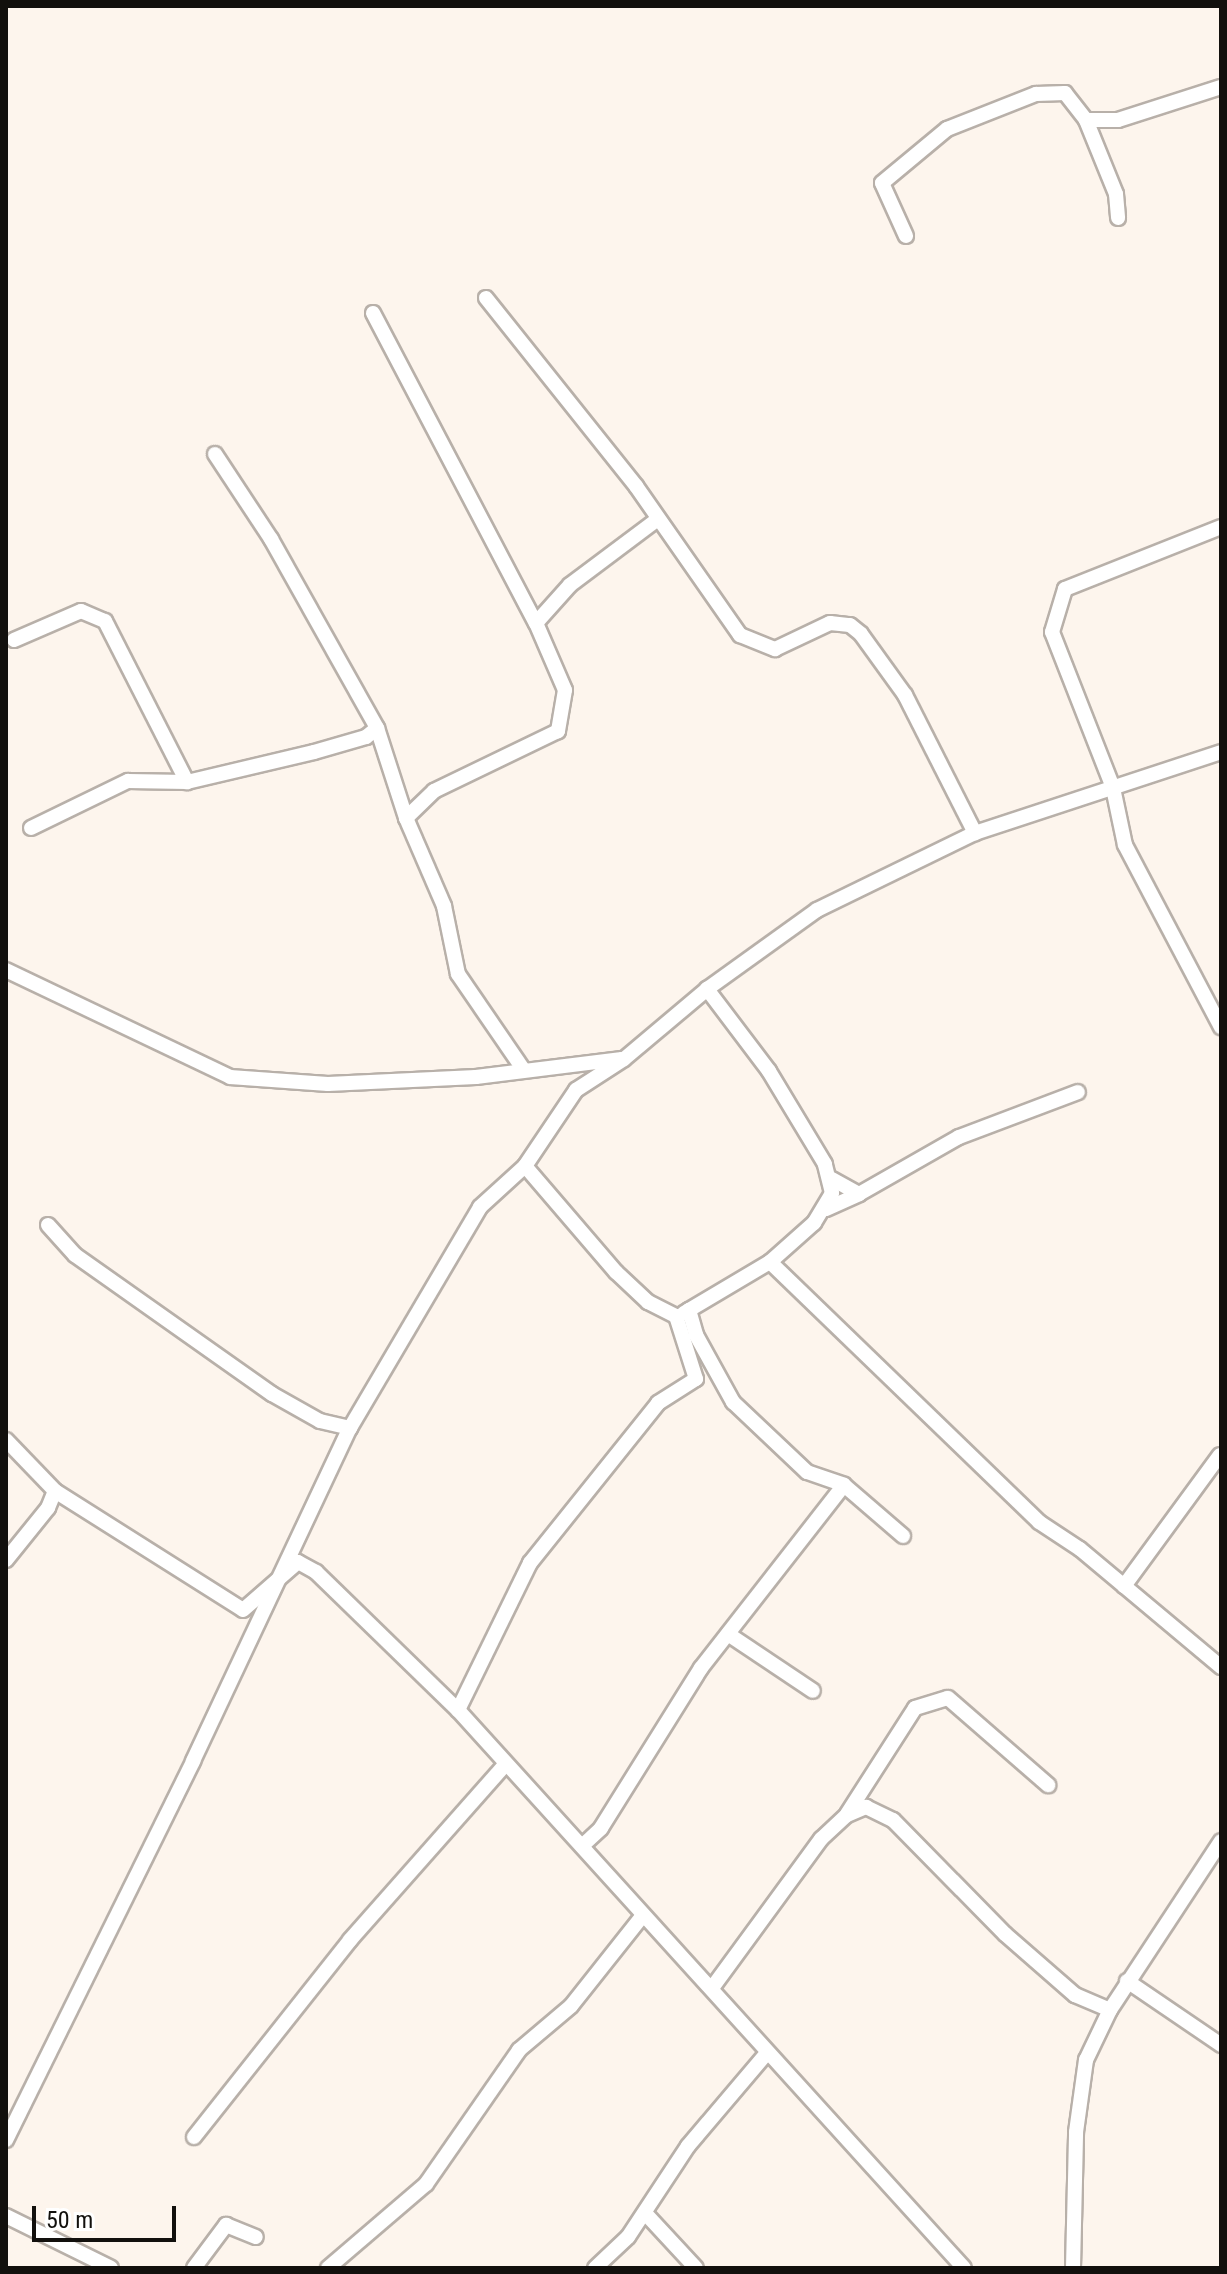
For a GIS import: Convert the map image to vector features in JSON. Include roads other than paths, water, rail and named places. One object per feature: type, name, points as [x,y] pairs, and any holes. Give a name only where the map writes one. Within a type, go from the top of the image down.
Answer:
[{"type":"street","points":[[1086,120],[1118,120],[1221,87]]},
{"type":"street","points":[[906,236],[882,183],[947,129],[1036,94],[1065,93],[1086,120],[1116,194],[1118,218]]},
{"type":"street","points":[[486,298],[658,519],[740,635],[775,649],[830,623],[850,625],[861,634],[905,695],[975,833]]},
{"type":"street","points":[[373,313],[536,623],[565,690],[558,731],[434,791],[406,818]]},
{"type":"street","points":[[215,454],[271,539],[377,728],[400,786],[406,818],[444,906],[458,974],[523,1069]]},
{"type":"street","points":[[536,623],[570,585],[658,519]]},
{"type":"street","points":[[1221,527],[1065,589],[1052,632],[1113,788],[1125,845],[1221,1027]]},
{"type":"street","points":[[14,640],[81,611],[105,621],[187,782]]},
{"type":"street","points":[[31,828],[128,781],[187,782],[314,752],[366,737],[377,728]]},
{"type":"street","points":[[6,2138],[283,1572],[350,1428],[480,1207],[525,1166],[576,1090],[624,1059],[707,989],[817,910],[975,833],[1221,752]]},
{"type":"street","points":[[400,786],[434,791]]},
{"type":"street","points":[[6,970],[230,1077],[328,1084],[476,1077],[624,1059]]},
{"type":"street","points":[[707,989],[769,1071],[832,1179],[859,1194]]},
{"type":"street","points":[[683,1313],[770,1262],[826,1209],[859,1194],[959,1137],[1078,1092]]},
{"type":"street","points":[[525,1166],[616,1272],[648,1302],[683,1313],[733,1402],[807,1472],[844,1485],[903,1536]]},
{"type":"street","points":[[826,1209],[832,1179]]},
{"type":"street","points":[[48,1225],[75,1255],[272,1394],[320,1421],[350,1428]]},
{"type":"street","points":[[770,1262],[1039,1522],[1124,1586],[1221,1667]]},
{"type":"street","points":[[458,1710],[530,1563],[658,1403],[696,1379],[683,1313]]},
{"type":"street","points":[[6,1440],[55,1491],[243,1610],[298,1562],[316,1572],[458,1710],[964,2268]]},
{"type":"street","points":[[1124,1586],[1220,1455]]},
{"type":"street","points":[[582,1846],[601,1828],[664,1723],[728,1634],[844,1485]]},
{"type":"street","points":[[6,1560],[48,1508],[55,1491]]},
{"type":"street","points":[[728,1634],[813,1691]]},
{"type":"street","points":[[712,1988],[821,1839],[847,1815],[915,1708],[948,1698],[1048,1785]]},
{"type":"street","points":[[194,2137],[350,1940],[505,1765]]},
{"type":"street","points":[[847,1815],[866,1807],[893,1820],[1005,1934],[1075,1995],[1110,2010]]},
{"type":"street","points":[[1073,2268],[1076,2132],[1086,2060],[1127,1981],[1221,1841]]},
{"type":"street","points":[[328,2268],[426,2184],[519,2050],[571,2006],[643,1915]]},
{"type":"street","points":[[1127,1981],[1221,2045]]},
{"type":"street","points":[[595,2268],[645,2213],[688,2146],[767,2053]]},
{"type":"street","points":[[645,2213],[696,2268]]},
{"type":"street","points":[[6,2216],[111,2268]]},
{"type":"street","points":[[194,2268],[226,2225],[256,2237]]}]
